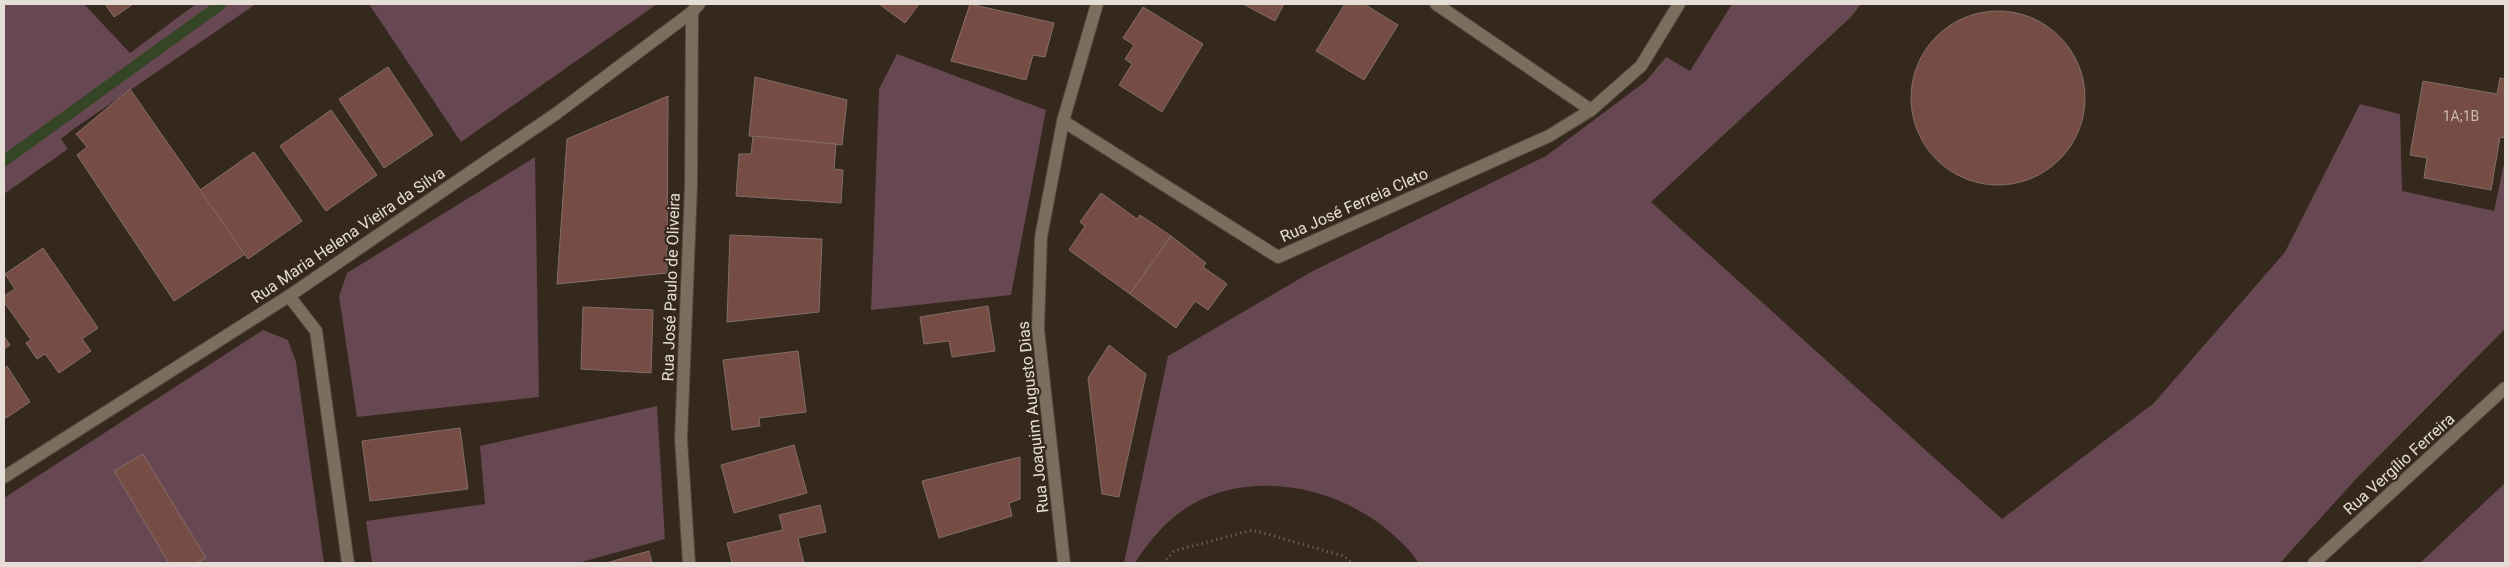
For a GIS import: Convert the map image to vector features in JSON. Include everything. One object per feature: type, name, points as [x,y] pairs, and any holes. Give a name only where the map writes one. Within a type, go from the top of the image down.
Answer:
[{"type":"street","name":"Rua Joaquim Augusto Dias","points":[[1064,563],[1038,329],[1041,237],[1063,121],[1097,4]]},
{"type":"street","points":[[1436,4],[1591,110],[1641,66],[1679,4]]},
{"type":"street","name":"Rua Maria Helena Vieira da Silva","points":[[4,477],[289,296],[558,113],[696,8]]},
{"type":"street","name":"Rua José Paulo de Oliveira","points":[[689,563],[681,439],[696,8]]},
{"type":"street","name":"Rua José Ferreia Cleto","points":[[1063,121],[1278,257],[1550,136],[1591,110]]},
{"type":"street","points":[[289,296],[316,331],[348,563]]},
{"type":"street","name":"Rua Vergílio Ferreira","points":[[2314,563],[2505,388]]},
{"type":"path","points":[[1163,563],[1174,550],[1252,530],[1344,556],[1352,563]]},
{"type":"shaded area","points":[[4,4],[84,4],[130,53],[196,4],[256,4],[72,130],[61,139],[68,149],[4,194]]},
{"type":"shaded area","points":[[369,4],[657,4],[461,142]]},
{"type":"shaded area","points":[[1732,4],[1861,4],[1851,17],[1651,202],[2002,519],[2154,403],[2285,252],[2360,104],[2400,114],[2402,191],[2494,211],[2505,159],[2505,329],[2356,479],[2280,563],[1418,563],[1409,550],[1390,532],[1350,506],[1327,496],[1303,490],[1279,486],[1255,486],[1230,490],[1195,502],[1175,516],[1157,533],[1135,563],[1124,563],[1168,356],[1311,272],[1546,156],[1646,81],[1666,57],[1690,71]]},
{"type":"shaded area","points":[[897,54],[1046,110],[1011,295],[871,310],[879,89]]},
{"type":"shaded area","points":[[535,157],[539,397],[357,417],[339,296],[347,273]]},
{"type":"shaded area","points":[[263,330],[288,340],[296,362],[324,563],[4,563],[4,498]]},
{"type":"shaded area","points":[[657,406],[665,539],[578,563],[372,563],[366,521],[485,504],[480,446]]},
{"type":"shaded area","points":[[2505,483],[2505,563],[2420,563]]},
{"type":"building","points":[[105,4],[133,4],[114,17]]},
{"type":"building","points":[[879,4],[919,4],[905,23]]},
{"type":"building","points":[[970,4],[1054,23],[1045,57],[1033,55],[1026,80],[951,61]]},
{"type":"building","points":[[1243,4],[1284,4],[1275,21]]},
{"type":"building","points":[[1345,4],[1364,4],[1398,25],[1364,80],[1316,51]]},
{"type":"building","points":[[1143,7],[1203,44],[1162,112],[1119,85],[1132,64],[1125,59],[1134,45],[1123,38]]},
{"type":"building","points":[[1998,11],[2015,13],[2039,21],[2065,43],[2075,57],[2081,73],[2085,98],[2083,115],[2075,139],[2053,165],[2039,175],[2023,181],[1998,185],[1981,183],[1957,175],[1931,153],[1921,139],[1915,123],[1911,98],[1913,81],[1921,57],[1943,31],[1957,21],[1973,15]]},
{"type":"building","points":[[388,67],[433,135],[384,168],[339,99]]},
{"type":"building","points":[[755,77],[847,100],[842,145],[749,136]]},
{"type":"building","points":[[2500,78],[2505,79],[2505,138],[2500,137],[2491,190],[2424,178],[2427,158],[2410,155],[2423,81],[2497,94]]},
{"type":"building","points":[[130,89],[245,254],[174,301],[77,155],[87,147],[76,134]]},
{"type":"building","points":[[668,96],[667,273],[557,284],[567,139]]},
{"type":"building","points":[[331,110],[377,175],[326,211],[280,146]]},
{"type":"building","points":[[753,136],[836,144],[834,169],[843,170],[841,203],[736,196],[739,154],[751,154]]},
{"type":"building","points":[[254,152],[302,221],[248,259],[200,190]]},
{"type":"building","points":[[1101,193],[1137,219],[1140,215],[1171,236],[1130,294],[1069,250],[1085,226],[1080,222]]},
{"type":"building","points":[[730,235],[822,239],[819,312],[727,322]]},
{"type":"building","points":[[1171,236],[1206,263],[1203,267],[1227,284],[1208,310],[1195,301],[1176,328],[1130,294]]},
{"type":"building","points":[[43,248],[98,328],[82,339],[91,351],[59,373],[45,354],[37,359],[26,343],[31,340],[4,302],[4,296],[15,289],[5,274]]},
{"type":"building","points":[[988,306],[995,351],[952,357],[949,341],[924,344],[920,317]]},
{"type":"building","points":[[583,307],[653,310],[651,373],[581,369]]},
{"type":"building","points":[[4,336],[10,345],[4,349]]},
{"type":"building","points":[[1109,345],[1146,374],[1119,497],[1102,494],[1088,378]]},
{"type":"building","points":[[798,351],[806,412],[759,418],[760,426],[732,430],[723,360]]},
{"type":"building","points":[[7,366],[30,402],[6,418],[4,414],[4,369]]},
{"type":"building","points":[[460,428],[468,489],[370,501],[362,441]]},
{"type":"building","points":[[794,445],[807,493],[734,513],[721,465]]},
{"type":"building","points":[[143,454],[206,558],[196,563],[169,563],[114,471]]},
{"type":"building","points":[[1020,457],[1020,499],[1009,503],[1012,516],[939,538],[922,481]]},
{"type":"building","points":[[820,505],[826,532],[798,538],[804,563],[732,563],[727,543],[783,530],[779,515]]},
{"type":"building","points":[[649,551],[652,563],[606,563]]},
{"type":"waterway","points":[[4,161],[221,4]]}]
